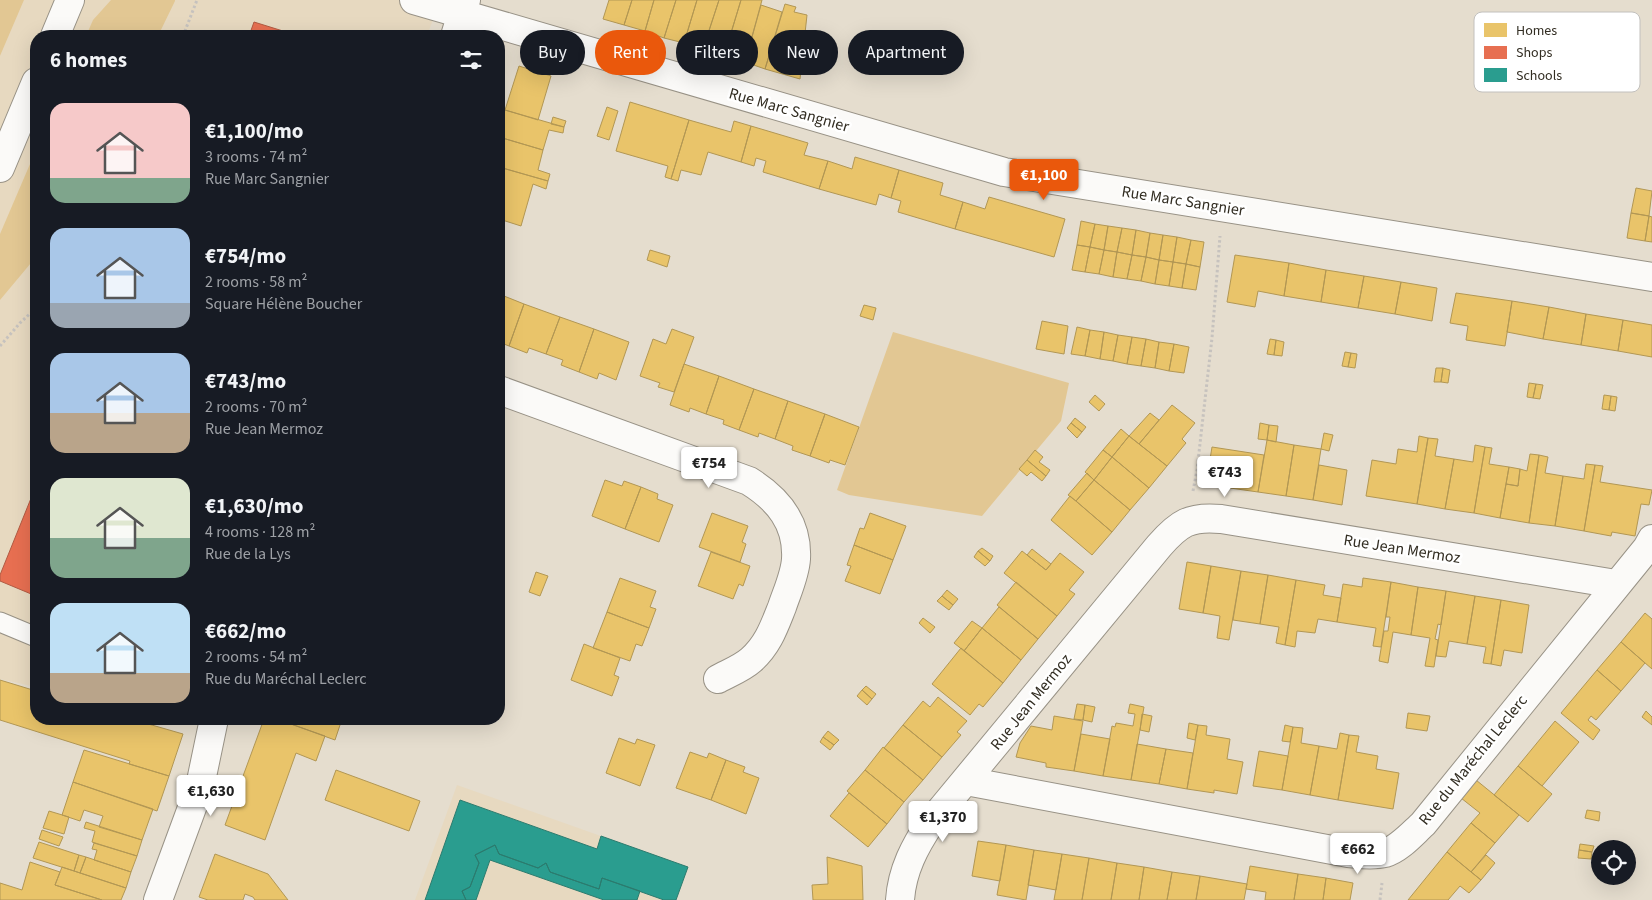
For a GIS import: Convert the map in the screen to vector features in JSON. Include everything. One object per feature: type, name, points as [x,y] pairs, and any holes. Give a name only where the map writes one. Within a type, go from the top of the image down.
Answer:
[{"type":"street","points":[[58,30],[70,0]]},
{"type":"street","name":"Rue Marc Sangnier","points":[[414,0],[461,17],[1004,172],[1652,277]]},
{"type":"street","points":[[0,168],[30,96]]},
{"type":"street","points":[[505,392],[749,481],[769,494],[784,512],[793,536],[796,560],[792,578],[770,638],[751,660],[718,678]]},
{"type":"street","name":"Rue Jean Mermoz","points":[[900,900],[905,870],[916,845],[931,822],[1159,546],[1172,531],[1188,521],[1204,517],[1221,519],[1616,584]]},
{"type":"street","name":"Rue du Maréchal Leclerc","points":[[966,781],[1348,853],[1386,853],[1404,842],[1423,824],[1652,539]]},
{"type":"street","points":[[158,900],[200,786],[213,725]]},
{"type":"lane","points":[[0,622],[30,634]]},
{"type":"path","points":[[185,30],[197,0]]},
{"type":"path","points":[[1188,521],[1197,470],[1211,348],[1222,206]]},
{"type":"path","points":[[0,346],[30,314]]},
{"type":"shaded area","points":[[0,0],[24,0],[0,56]]},
{"type":"shaded area","points":[[24,0],[440,0],[429,30],[30,30],[30,686],[0,679],[0,56]]},
{"type":"shaded area","points":[[111,0],[175,0],[161,30],[89,30],[93,20]]},
{"type":"shaded area","points":[[30,164],[30,264],[0,300],[0,234]]},
{"type":"shaded area","points":[[893,332],[1069,383],[1061,421],[982,516],[849,495],[837,490]]},
{"type":"shaded area","points":[[457,785],[688,867],[675,900],[415,900]]},
{"type":"building: Homes","points":[[609,0],[632,0],[624,25],[603,19]]},
{"type":"building: Homes","points":[[632,0],[654,0],[645,30],[624,25]]},
{"type":"building: Homes","points":[[654,0],[676,0],[666,32],[666,30],[645,30]]},
{"type":"building: Homes","points":[[676,0],[697,0],[688,30],[676,30],[676,41],[666,38],[666,32]]},
{"type":"building: Homes","points":[[697,0],[719,0],[709,30],[688,30]]},
{"type":"building: Homes","points":[[719,0],[741,0],[732,30],[709,30]]},
{"type":"building: Homes","points":[[741,0],[762,0],[754,30],[732,30]]},
{"type":"building: Homes","points":[[785,4],[796,7],[794,12],[807,15],[805,30],[777,30]]},
{"type":"building: Homes","points":[[761,5],[782,12],[777,30],[768,30],[768,59],[765,69],[758,67],[758,30],[754,30]]},
{"type":"building: Homes","points":[[768,59],[768,70],[765,69]]},
{"type":"building: Homes","points":[[519,66],[520,75],[551,76],[538,120],[505,110]]},
{"type":"building: Homes","points":[[786,75],[800,75],[800,79]]},
{"type":"building: Homes","points":[[630,102],[689,120],[671,179],[665,177],[668,166],[616,151]]},
{"type":"building: Homes","points":[[607,107],[618,111],[609,140],[597,136]]},
{"type":"building: Homes","points":[[505,110],[564,127],[563,133],[549,130],[543,150],[505,139]]},
{"type":"building: Homes","points":[[553,117],[566,121],[564,127],[551,124]]},
{"type":"building: Homes","points":[[689,120],[731,132],[734,121],[751,126],[741,162],[708,152],[701,175],[681,170],[678,181],[671,179]]},
{"type":"building: Homes","points":[[751,126],[808,143],[804,155],[828,161],[819,189],[763,172],[766,161],[756,158],[754,166],[741,162]]},
{"type":"building: Homes","points":[[505,139],[543,150],[538,170],[550,174],[548,181],[505,169]]},
{"type":"building: Homes","points":[[855,157],[899,170],[891,198],[879,194],[876,205],[819,189],[828,161],[852,169]]},
{"type":"building: Homes","points":[[505,169],[548,181],[546,189],[533,184],[521,226],[505,221]]},
{"type":"building: Homes","points":[[899,170],[943,183],[940,195],[963,202],[955,229],[898,212],[901,201],[891,198]]},
{"type":"building: Homes","points":[[1636,188],[1652,191],[1649,216],[1631,213]]},
{"type":"building: Homes","points":[[989,197],[1065,219],[1054,257],[955,229],[963,202],[985,209]]},
{"type":"building: Homes","points":[[1631,213],[1649,216],[1645,241],[1627,238]]},
{"type":"building: Homes","points":[[1649,216],[1652,217],[1652,242],[1645,241]]},
{"type":"building: Homes","points":[[1081,221],[1095,224],[1090,247],[1077,245]]},
{"type":"building: Homes","points":[[1095,224],[1108,226],[1104,250],[1090,247]]},
{"type":"building: Homes","points":[[1108,226],[1122,228],[1117,252],[1104,250]]},
{"type":"building: Homes","points":[[1122,228],[1136,230],[1132,255],[1117,252]]},
{"type":"building: Homes","points":[[1136,230],[1150,233],[1146,257],[1132,255]]},
{"type":"building: Homes","points":[[1150,233],[1163,235],[1159,260],[1146,257]]},
{"type":"building: Homes","points":[[1163,235],[1177,237],[1173,262],[1159,260]]},
{"type":"building: Homes","points":[[1177,237],[1191,240],[1186,264],[1173,262]]},
{"type":"building: Homes","points":[[1191,240],[1204,242],[1200,267],[1186,264]]},
{"type":"building: Homes","points":[[1077,245],[1090,247],[1085,272],[1072,270]]},
{"type":"building: Homes","points":[[1090,247],[1104,250],[1099,274],[1085,272]]},
{"type":"building: Homes","points":[[650,250],[670,256],[667,267],[647,260]]},
{"type":"building: Homes","points":[[1104,250],[1117,252],[1113,277],[1099,274]]},
{"type":"building: Homes","points":[[1117,252],[1132,255],[1127,279],[1113,277]]},
{"type":"building: Homes","points":[[1132,255],[1146,257],[1141,281],[1127,279]]},
{"type":"building: Homes","points":[[1235,255],[1289,263],[1284,296],[1258,291],[1255,307],[1227,302]]},
{"type":"building: Homes","points":[[1146,257],[1159,260],[1155,284],[1141,281]]},
{"type":"building: Homes","points":[[1159,260],[1173,262],[1169,286],[1155,284]]},
{"type":"building: Homes","points":[[1173,262],[1186,264],[1182,288],[1169,286]]},
{"type":"building: Homes","points":[[1289,263],[1326,270],[1321,302],[1284,296]]},
{"type":"building: Homes","points":[[1186,264],[1200,267],[1196,290],[1182,288]]},
{"type":"building: Homes","points":[[1326,270],[1364,276],[1358,308],[1321,302]]},
{"type":"building: Homes","points":[[1364,276],[1401,282],[1395,314],[1358,308]]},
{"type":"building: Homes","points":[[1401,282],[1437,288],[1432,321],[1395,314]]},
{"type":"building: Homes","points":[[1456,293],[1512,301],[1505,346],[1466,340],[1468,326],[1450,323]]},
{"type":"building: Homes","points":[[505,296],[524,304],[509,346],[505,344]]},
{"type":"building: Homes","points":[[1512,301],[1549,307],[1543,339],[1507,332]]},
{"type":"building: Homes","points":[[524,304],[560,317],[546,354],[529,348],[527,353],[509,346]]},
{"type":"building: Homes","points":[[864,305],[876,308],[873,320],[860,316]]},
{"type":"building: Homes","points":[[1549,307],[1586,314],[1581,345],[1543,339]]},
{"type":"building: Homes","points":[[1586,314],[1623,320],[1618,351],[1581,345]]},
{"type":"building: Homes","points":[[560,317],[594,329],[579,372],[561,365],[563,360],[546,354]]},
{"type":"building: Homes","points":[[1623,320],[1652,325],[1652,357],[1618,351]]},
{"type":"building: Homes","points":[[1042,321],[1068,326],[1064,354],[1036,349]]},
{"type":"building: Homes","points":[[1077,327],[1090,330],[1085,356],[1071,354]]},
{"type":"building: Homes","points":[[594,329],[629,342],[616,380],[599,373],[597,379],[579,372]]},
{"type":"building: Homes","points":[[672,329],[694,337],[674,392],[658,387],[660,383],[640,376],[653,339],[666,344]]},
{"type":"building: Homes","points":[[1090,330],[1104,332],[1100,359],[1085,356]]},
{"type":"building: Homes","points":[[1104,332],[1118,335],[1113,361],[1100,359]]},
{"type":"building: Homes","points":[[1118,335],[1132,337],[1127,364],[1113,361]]},
{"type":"building: Homes","points":[[1132,337],[1146,339],[1141,366],[1127,364]]},
{"type":"building: Homes","points":[[1146,339],[1159,342],[1155,368],[1141,366]]},
{"type":"building: Homes","points":[[1270,339],[1276,340],[1274,355],[1267,354]]},
{"type":"building: Homes","points":[[1276,340],[1284,342],[1282,356],[1274,355]]},
{"type":"building: Homes","points":[[1159,342],[1174,344],[1169,371],[1155,368]]},
{"type":"building: Homes","points":[[1174,344],[1189,347],[1184,373],[1169,371]]},
{"type":"building: Homes","points":[[1345,352],[1351,353],[1348,367],[1342,366]]},
{"type":"building: Homes","points":[[1351,353],[1357,354],[1355,368],[1348,367]]},
{"type":"building: Homes","points":[[684,364],[719,376],[706,414],[690,408],[689,412],[670,405]]},
{"type":"building: Homes","points":[[1436,368],[1443,368],[1441,382],[1434,382]]},
{"type":"building: Homes","points":[[1443,368],[1450,370],[1448,383],[1441,382]]},
{"type":"building: Homes","points":[[719,376],[754,389],[739,430],[723,424],[724,420],[706,414]]},
{"type":"building: Homes","points":[[1529,383],[1536,384],[1533,398],[1527,397]]},
{"type":"building: Homes","points":[[1536,384],[1543,385],[1540,399],[1533,398]]},
{"type":"building: Homes","points":[[754,389],[788,401],[775,439],[759,433],[758,437],[739,430]]},
{"type":"building: Homes","points":[[1095,395],[1105,404],[1099,411],[1089,402]]},
{"type":"building: Homes","points":[[1604,395],[1611,396],[1609,410],[1602,409]]},
{"type":"building: Homes","points":[[1611,396],[1617,397],[1615,411],[1609,410]]},
{"type":"building: Homes","points":[[788,401],[825,414],[810,456],[792,450],[793,446],[775,439]]},
{"type":"building: Homes","points":[[1172,405],[1195,423],[1182,439],[1186,443],[1167,466],[1139,444]]},
{"type":"building: Homes","points":[[1150,413],[1159,420],[1139,444],[1129,436]]},
{"type":"building: Homes","points":[[825,414],[859,427],[845,465],[830,460],[829,463],[810,456]]},
{"type":"building: Homes","points":[[1075,418],[1086,427],[1082,432],[1071,423]]},
{"type":"building: Homes","points":[[1071,423],[1082,432],[1077,438],[1067,428]]},
{"type":"building: Homes","points":[[1260,423],[1269,425],[1267,440],[1258,439]]},
{"type":"building: Homes","points":[[1269,425],[1278,426],[1276,442],[1267,440]]},
{"type":"building: Homes","points":[[1121,429],[1129,436],[1112,457],[1103,450]]},
{"type":"building: Homes","points":[[1324,433],[1333,435],[1329,451],[1321,449]]},
{"type":"building: Homes","points":[[1129,436],[1167,466],[1149,488],[1112,457]]},
{"type":"building: Homes","points":[[1419,436],[1428,438],[1417,504],[1366,496],[1372,460],[1396,464],[1398,449],[1417,452]]},
{"type":"building: Homes","points":[[1428,438],[1438,439],[1435,456],[1454,459],[1445,509],[1417,504]]},
{"type":"building: Homes","points":[[1267,440],[1294,445],[1286,496],[1258,492]]},
{"type":"building: Homes","points":[[1294,445],[1321,449],[1313,500],[1286,496]]},
{"type":"building: Homes","points":[[1475,445],[1485,447],[1474,513],[1445,509],[1454,459],[1473,462]]},
{"type":"building: Homes","points":[[1212,447],[1264,455],[1258,492],[1230,488],[1231,482],[1207,478]]},
{"type":"building: Homes","points":[[1485,447],[1492,448],[1489,464],[1509,467],[1500,518],[1474,513]]},
{"type":"building: Homes","points":[[1035,450],[1043,457],[1039,462],[1050,470],[1046,476],[1027,460]]},
{"type":"building: Homes","points":[[1103,450],[1112,457],[1094,480],[1085,472]]},
{"type":"building: Homes","points":[[1530,454],[1539,455],[1529,523],[1500,518],[1506,484],[1518,486],[1520,469],[1527,471]]},
{"type":"building: Homes","points":[[1539,455],[1548,457],[1545,473],[1563,476],[1555,526],[1529,523]]},
{"type":"building: Homes","points":[[1112,457],[1149,488],[1130,510],[1094,480]]},
{"type":"building: Homes","points":[[1027,460],[1046,476],[1042,481],[1031,472],[1027,476],[1019,469]]},
{"type":"building: Homes","points":[[1586,464],[1595,465],[1584,531],[1555,526],[1563,476],[1584,479]]},
{"type":"building: Homes","points":[[1319,465],[1347,470],[1342,505],[1313,500]]},
{"type":"building: Homes","points":[[1595,465],[1603,466],[1600,482],[1652,490],[1649,505],[1641,504],[1635,536],[1612,532],[1611,536],[1584,531]]},
{"type":"building: Homes","points":[[1509,467],[1520,469],[1518,486],[1506,484]]},
{"type":"building: Homes","points":[[1087,473],[1094,480],[1076,501],[1068,495]]},
{"type":"building: Homes","points":[[605,480],[622,486],[624,481],[641,487],[625,529],[592,516]]},
{"type":"building: Homes","points":[[1094,480],[1130,510],[1112,532],[1076,501]]},
{"type":"building: Homes","points":[[641,487],[658,494],[657,499],[673,505],[659,542],[625,529]]},
{"type":"building: Homes","points":[[1070,496],[1112,532],[1092,555],[1051,520]]},
{"type":"building: Homes","points":[[712,513],[748,526],[742,542],[746,544],[740,562],[699,547]]},
{"type":"building: Homes","points":[[870,513],[906,526],[893,560],[854,545],[860,528],[864,529]]},
{"type":"building: Homes","points":[[854,545],[893,560],[880,594],[845,581],[851,566],[847,565]]},
{"type":"building: Homes","points":[[982,548],[993,556],[990,561],[978,551]]},
{"type":"building: Homes","points":[[1032,549],[1051,564],[1046,570],[1027,555]]},
{"type":"building: Homes","points":[[978,551],[990,561],[985,566],[974,557]]},
{"type":"building: Homes","points":[[1022,551],[1046,570],[1060,553],[1084,572],[1069,590],[1075,594],[1057,616],[1004,573]]},
{"type":"building: Homes","points":[[711,552],[750,566],[743,586],[739,584],[733,599],[698,586]]},
{"type":"building: Homes","points":[[1187,562],[1211,566],[1203,613],[1179,609]]},
{"type":"building: Homes","points":[[1211,566],[1241,571],[1229,640],[1217,638],[1220,616],[1203,613]]},
{"type":"building: Homes","points":[[1241,571],[1268,575],[1260,624],[1233,620]]},
{"type":"building: Homes","points":[[536,572],[548,576],[540,596],[529,592]]},
{"type":"building: Homes","points":[[1268,575],[1296,580],[1285,645],[1276,643],[1279,627],[1260,624]]},
{"type":"building: Homes","points":[[620,578],[656,591],[650,607],[656,609],[649,628],[607,612]]},
{"type":"building: Homes","points":[[1363,578],[1391,582],[1381,647],[1373,646],[1376,628],[1337,622],[1343,584],[1362,587]]},
{"type":"building: Homes","points":[[1296,580],[1325,585],[1323,595],[1341,598],[1337,622],[1318,619],[1315,633],[1297,631],[1295,647],[1285,645]]},
{"type":"building: Homes","points":[[1016,582],[1057,616],[1038,639],[997,605]]},
{"type":"building: Homes","points":[[1391,582],[1418,587],[1411,635],[1393,632],[1388,663],[1379,661],[1384,631],[1388,631],[1390,617],[1386,617]]},
{"type":"building: Homes","points":[[1418,587],[1446,591],[1441,625],[1438,624],[1435,639],[1438,640],[1434,667],[1425,666],[1430,638],[1411,635]]},
{"type":"building: Homes","points":[[947,590],[958,599],[953,605],[942,596]]},
{"type":"building: Homes","points":[[1446,591],[1475,596],[1467,644],[1449,641],[1446,657],[1436,656]]},
{"type":"building: Homes","points":[[942,596],[953,605],[949,610],[937,601]]},
{"type":"building: Homes","points":[[1475,596],[1501,600],[1491,664],[1483,663],[1486,647],[1467,644]]},
{"type":"building: Homes","points":[[1501,600],[1529,605],[1522,653],[1504,650],[1501,666],[1491,664]]},
{"type":"building: Homes","points":[[999,607],[1038,639],[1021,660],[982,628]]},
{"type":"building: Homes","points":[[607,612],[649,628],[642,646],[636,644],[630,661],[593,648]]},
{"type":"building: Homes","points":[[1645,613],[1652,619],[1652,669],[1621,642]]},
{"type":"building: Homes","points":[[923,618],[935,627],[930,633],[919,623]]},
{"type":"building: Homes","points":[[972,621],[982,628],[964,651],[954,643]]},
{"type":"building: Homes","points":[[982,628],[1021,660],[1003,683],[964,651]]},
{"type":"building: Homes","points":[[1621,642],[1645,663],[1621,691],[1597,670]]},
{"type":"building: Homes","points":[[584,644],[620,658],[614,675],[619,677],[612,696],[571,680]]},
{"type":"building: Homes","points":[[961,648],[1003,683],[983,707],[979,704],[970,715],[932,684]]},
{"type":"building: Homes","points":[[1597,670],[1621,691],[1596,720],[1591,716],[1588,720],[1600,730],[1593,740],[1561,713]]},
{"type":"building: Homes","points":[[0,680],[30,689],[30,725],[152,725],[183,734],[169,776],[129,764],[130,761],[0,720]]},
{"type":"building: Homes","points":[[866,686],[876,694],[872,699],[862,690]]},
{"type":"building: Homes","points":[[862,690],[872,699],[867,705],[857,696]]},
{"type":"building: Homes","points":[[938,697],[967,721],[957,732],[961,735],[942,757],[903,725],[923,701],[930,707]]},
{"type":"building: Homes","points":[[1077,704],[1085,705],[1083,720],[1074,719]]},
{"type":"building: Homes","points":[[1130,704],[1144,707],[1131,780],[1103,776],[1112,726],[1115,727],[1116,723],[1133,726],[1135,714],[1128,713]]},
{"type":"building: Homes","points":[[1085,705],[1095,707],[1092,722],[1083,720]]},
{"type":"building: Homes","points":[[1646,711],[1652,717],[1652,725],[1642,717]]},
{"type":"building: Homes","points":[[1408,713],[1430,716],[1427,731],[1406,728]]},
{"type":"building: Homes","points":[[1142,714],[1152,716],[1149,732],[1140,730]]},
{"type":"building: Homes","points":[[1054,716],[1083,721],[1074,771],[1046,767],[1046,763],[1016,757],[1020,743],[1031,726],[1052,730]]},
{"type":"building: Homes","points":[[1555,721],[1579,742],[1542,786],[1518,766]]},
{"type":"building: Homes","points":[[1189,723],[1198,725],[1195,740],[1187,738]]},
{"type":"building: Homes","points":[[262,725],[294,725],[325,736],[316,761],[296,753],[265,840],[225,825]]},
{"type":"building: Homes","points":[[294,725],[340,725],[335,740]]},
{"type":"building: Homes","points":[[903,725],[942,757],[923,780],[884,748]]},
{"type":"building: Homes","points":[[1198,725],[1207,726],[1206,735],[1230,739],[1227,759],[1243,762],[1237,794],[1214,790],[1214,793],[1187,789]]},
{"type":"building: Homes","points":[[1285,725],[1293,727],[1290,742],[1282,741]]},
{"type":"building: Homes","points":[[1293,727],[1303,728],[1301,743],[1319,746],[1310,795],[1282,790]]},
{"type":"building: Homes","points":[[828,731],[839,740],[834,745],[823,737]]},
{"type":"building: Homes","points":[[1340,733],[1349,735],[1338,800],[1310,795],[1319,746],[1337,749]]},
{"type":"building: Homes","points":[[1081,734],[1110,739],[1103,776],[1074,771]]},
{"type":"building: Homes","points":[[1349,735],[1359,736],[1356,752],[1378,756],[1376,769],[1399,773],[1393,809],[1338,800]]},
{"type":"building: Homes","points":[[823,737],[834,745],[830,750],[820,742]]},
{"type":"building: Homes","points":[[619,738],[635,744],[637,739],[655,745],[640,786],[606,773]]},
{"type":"building: Homes","points":[[1137,744],[1166,749],[1159,784],[1131,780]]},
{"type":"building: Homes","points":[[883,747],[923,780],[904,802],[865,770]]},
{"type":"building: Homes","points":[[1166,749],[1193,753],[1187,789],[1159,784]]},
{"type":"building: Homes","points":[[84,750],[169,776],[157,811],[73,782]]},
{"type":"building: Homes","points":[[1259,751],[1288,756],[1282,790],[1253,786]]},
{"type":"building: Homes","points":[[690,752],[707,758],[709,753],[726,760],[711,800],[676,788]]},
{"type":"building: Homes","points":[[726,760],[745,767],[743,772],[759,778],[746,814],[711,800]]},
{"type":"building: Homes","points":[[1518,766],[1552,794],[1528,822],[1494,795]]},
{"type":"building: Homes","points":[[336,770],[420,801],[409,831],[325,800]]},
{"type":"building: Homes","points":[[865,770],[904,802],[887,824],[847,791]]},
{"type":"building: Homes","points":[[1476,780],[1519,815],[1495,843],[1471,823],[1480,813],[1461,798]]},
{"type":"building: Homes","points":[[73,782],[153,809],[142,840],[99,827],[103,816],[84,810],[80,821],[62,815]]},
{"type":"building: Homes","points":[[849,793],[887,824],[868,847],[830,816]]},
{"type":"building: Homes","points":[[1587,810],[1600,812],[1599,821],[1585,818]]},
{"type":"building: Homes","points":[[49,811],[69,817],[64,834],[43,828]]},
{"type":"building: Homes","points":[[86,822],[142,840],[137,856],[92,842],[95,831],[84,828]]},
{"type":"building: Homes","points":[[1471,823],[1495,843],[1471,872],[1447,852]]},
{"type":"building: Homes","points":[[42,830],[63,837],[59,846],[39,839]]},
{"type":"building: Homes","points":[[978,841],[1006,845],[1000,881],[972,876]]},
{"type":"building: Homes","points":[[39,842],[79,855],[74,871],[33,858]]},
{"type":"building: Homes","points":[[94,843],[137,856],[131,872],[94,860],[97,850],[92,849]]},
{"type":"building: Homes","points":[[1580,844],[1591,846],[1591,852],[1579,850]]},
{"type":"building: Homes","points":[[1006,845],[1034,850],[1026,900],[997,895]]},
{"type":"building: Homes","points":[[1034,850],[1062,854],[1056,890],[1028,885]]},
{"type":"building: Homes","points":[[1579,850],[1591,852],[1591,859],[1578,858]]},
{"type":"building: Homes","points":[[1447,852],[1481,880],[1469,893],[1460,886],[1448,900],[1408,900]]},
{"type":"building: Homes","points":[[215,854],[268,874],[288,900],[255,900],[253,897],[245,894],[243,900],[208,900],[199,897]]},
{"type":"building: Homes","points":[[1062,854],[1089,858],[1082,900],[1054,900]]},
{"type":"building: Homes","points":[[79,855],[86,857],[80,873],[74,871]]},
{"type":"building: Homes","points":[[1486,855],[1495,863],[1481,880],[1471,872]]},
{"type":"building: Homes","points":[[86,857],[131,872],[126,888],[80,873]]},
{"type":"building: Homes","points":[[827,857],[862,866],[863,900],[813,900],[812,885],[828,884]]},
{"type":"building: Homes","points":[[1089,858],[1117,863],[1111,900],[1082,900]]},
{"type":"building: Homes","points":[[30,862],[60,872],[55,885],[102,900],[0,900],[0,883],[22,890]]},
{"type":"building: Homes","points":[[1117,863],[1144,867],[1139,900],[1111,900]]},
{"type":"building: Homes","points":[[1250,866],[1298,874],[1294,900],[1265,900],[1266,892],[1246,889]]},
{"type":"building: Homes","points":[[62,867],[126,888],[121,900],[102,900],[55,885]]},
{"type":"building: Homes","points":[[1144,867],[1172,872],[1167,900],[1139,900]]},
{"type":"building: Homes","points":[[1172,872],[1200,876],[1196,900],[1167,900]]},
{"type":"building: Homes","points":[[1298,874],[1326,878],[1323,900],[1294,900]]},
{"type":"building: Homes","points":[[1200,876],[1247,884],[1244,900],[1196,900]]},
{"type":"building: Homes","points":[[1326,878],[1353,883],[1350,900],[1323,900]]},
{"type":"building: Shops","points":[[254,22],[280,30],[251,30]]},
{"type":"building: Shops","points":[[30,501],[30,594],[0,581],[0,575]]},
{"type":"building: Schools","points":[[460,800],[597,849],[601,836],[688,867],[676,900],[664,900],[602,878],[599,889],[550,872],[546,863],[538,868],[499,854],[495,845],[475,855],[479,863],[470,887],[462,891],[466,900],[425,900]]},
{"type":"building: Schools","points":[[495,845],[499,854],[538,868],[546,863],[550,872],[599,889],[602,878],[640,891],[637,900],[604,900],[490,860],[476,900],[466,900],[462,891],[470,887],[479,863],[475,855]]}]
